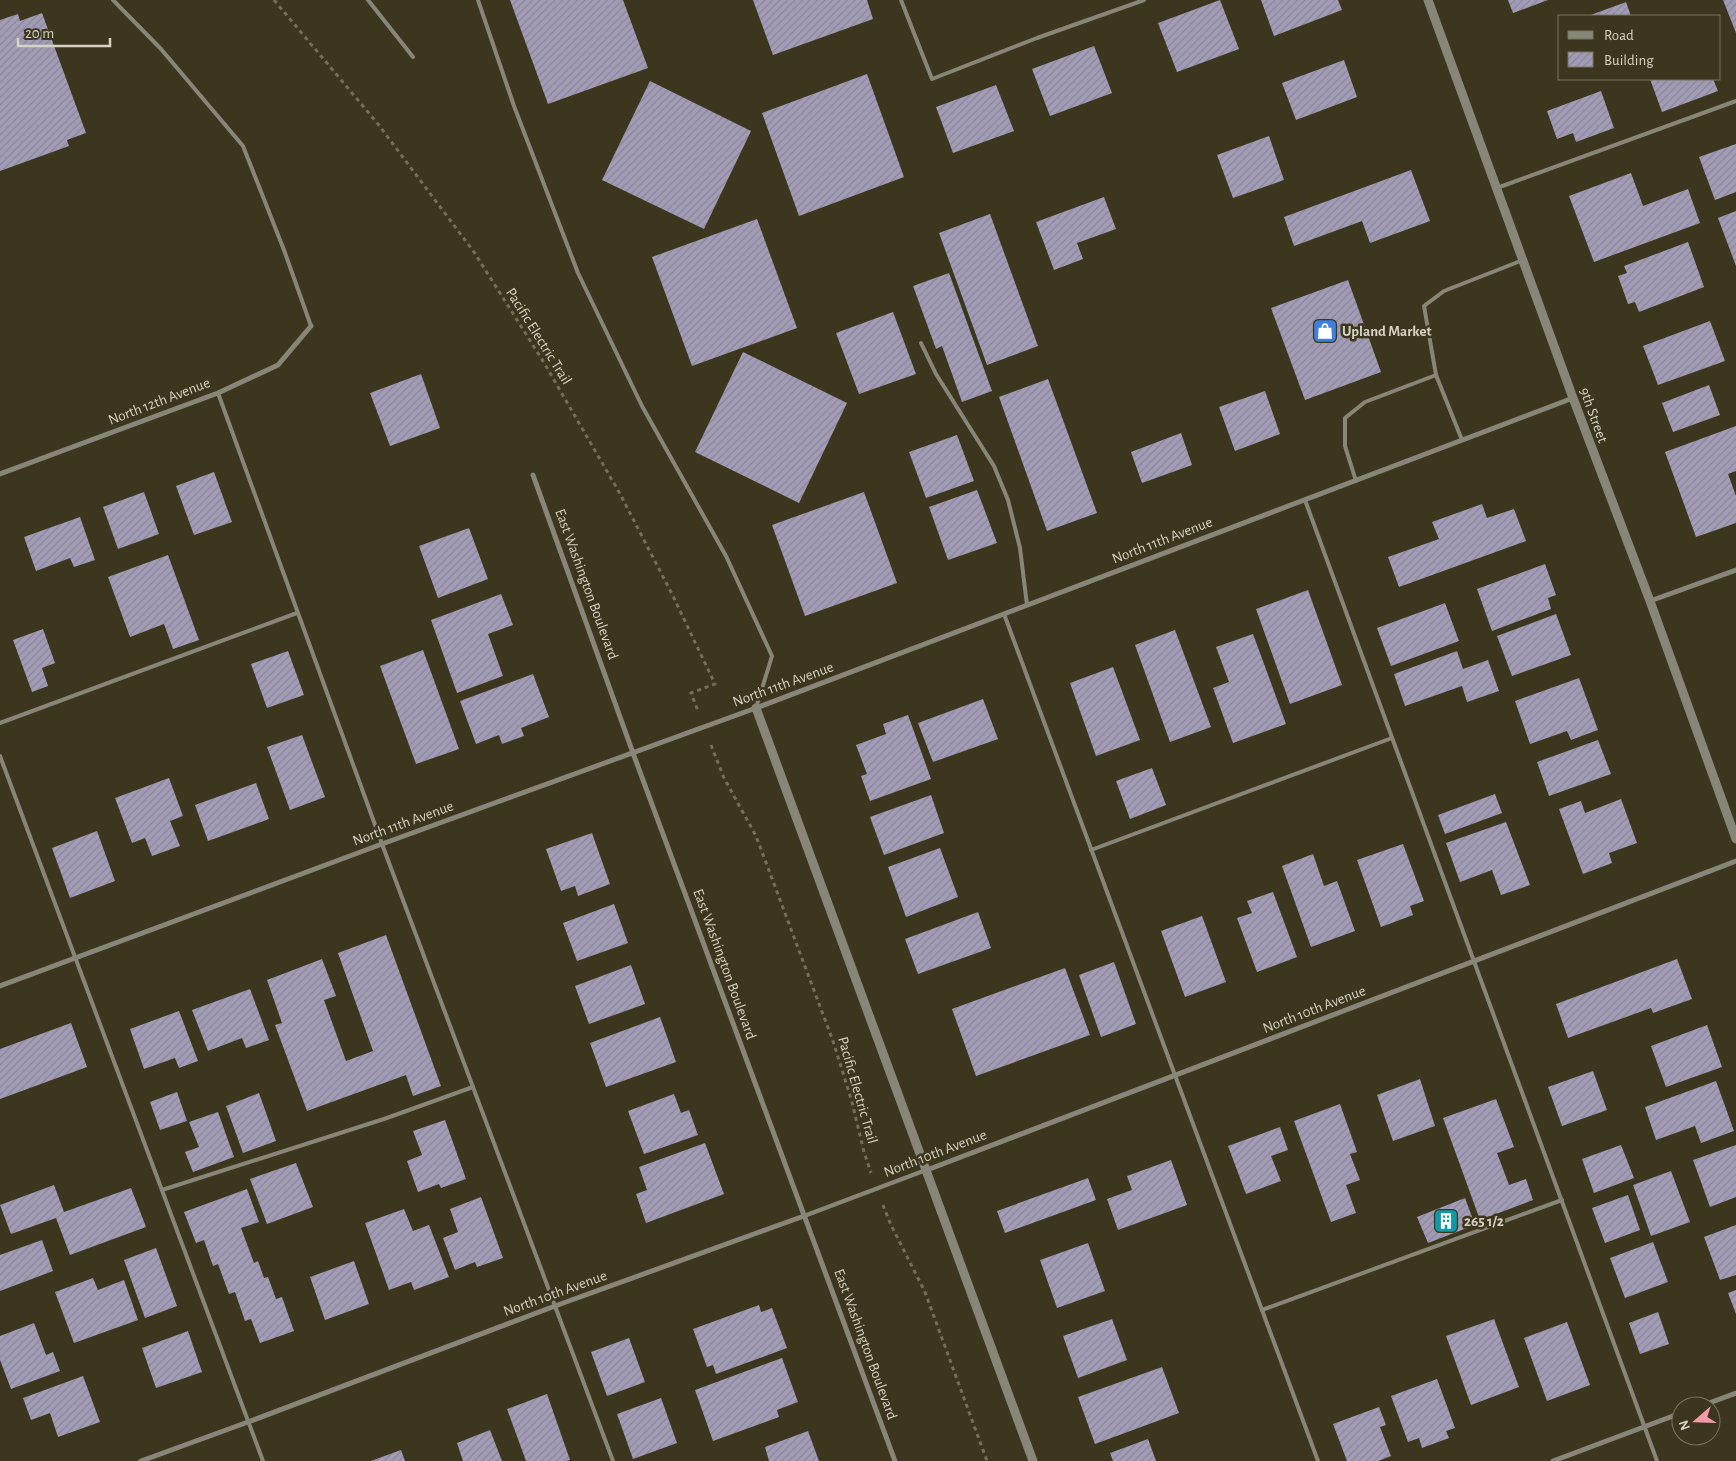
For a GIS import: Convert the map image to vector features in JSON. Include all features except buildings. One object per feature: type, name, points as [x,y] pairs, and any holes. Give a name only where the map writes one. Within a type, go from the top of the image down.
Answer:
[{"type":"street","name":"9th Street","points":[[1428,0],[1736,838]]},
{"type":"street","name":"North 12th Avenue","points":[[0,474],[218,393],[278,365],[311,326]]},
{"type":"street","name":"North 11th Avenue","points":[[0,986],[756,708],[1573,398]]},
{"type":"street","name":"East Washington Boulevard","points":[[533,475],[633,753],[895,1461]]},
{"type":"street","points":[[1650,602],[1736,570]]},
{"type":"street","points":[[756,708],[1034,1461]]},
{"type":"street","name":"North 10th Avenue","points":[[140,1461],[555,1306],[928,1170],[1736,861]]},
{"type":"street","points":[[1721,1399],[1736,1393]]},
{"type":"street","points":[[1553,1461],[1671,1417]]},
{"type":"lane","points":[[113,0],[161,49],[243,146],[284,250],[311,326]]},
{"type":"lane","points":[[368,0],[413,57]]},
{"type":"lane","points":[[478,0],[514,106],[578,272],[642,406],[726,556],[772,656],[756,708]]},
{"type":"lane","points":[[901,0],[932,79],[1036,38],[1144,0]]},
{"type":"lane","points":[[1497,188],[1736,102]]},
{"type":"lane","points":[[1462,440],[1436,375],[1424,306],[1444,291],[1523,260]]},
{"type":"lane","points":[[921,342],[936,374],[994,466],[1008,500],[1020,548],[1028,605]]},
{"type":"lane","points":[[1356,481],[1344,446],[1345,418],[1365,402],[1436,375]]},
{"type":"lane","points":[[218,393],[382,844],[613,1461]]},
{"type":"lane","points":[[1305,500],[1657,1461]]},
{"type":"lane","points":[[0,723],[297,613]]},
{"type":"lane","points":[[1004,614],[1318,1461]]},
{"type":"lane","points":[[1092,850],[1392,738]]},
{"type":"lane","points":[[0,756],[263,1461]]},
{"type":"lane","points":[[162,1190],[384,1119],[472,1087]]},
{"type":"lane","points":[[1262,1310],[1562,1200]]},
{"type":"path","name":"Pacific Electric Trail","points":[[274,0],[378,124],[474,252],[543,361],[619,492],[672,594],[714,684],[691,693],[696,705]]},
{"type":"path","name":"Pacific Electric Trail","points":[[714,754],[724,778],[756,836],[833,1041],[852,1102],[864,1152],[877,1188],[891,1225],[925,1292],[987,1461]]},
{"type":"place","name":"Upland Market","points":[[1325,331]]},
{"type":"place","name":"265 1/2","points":[[1446,1221]]}]
